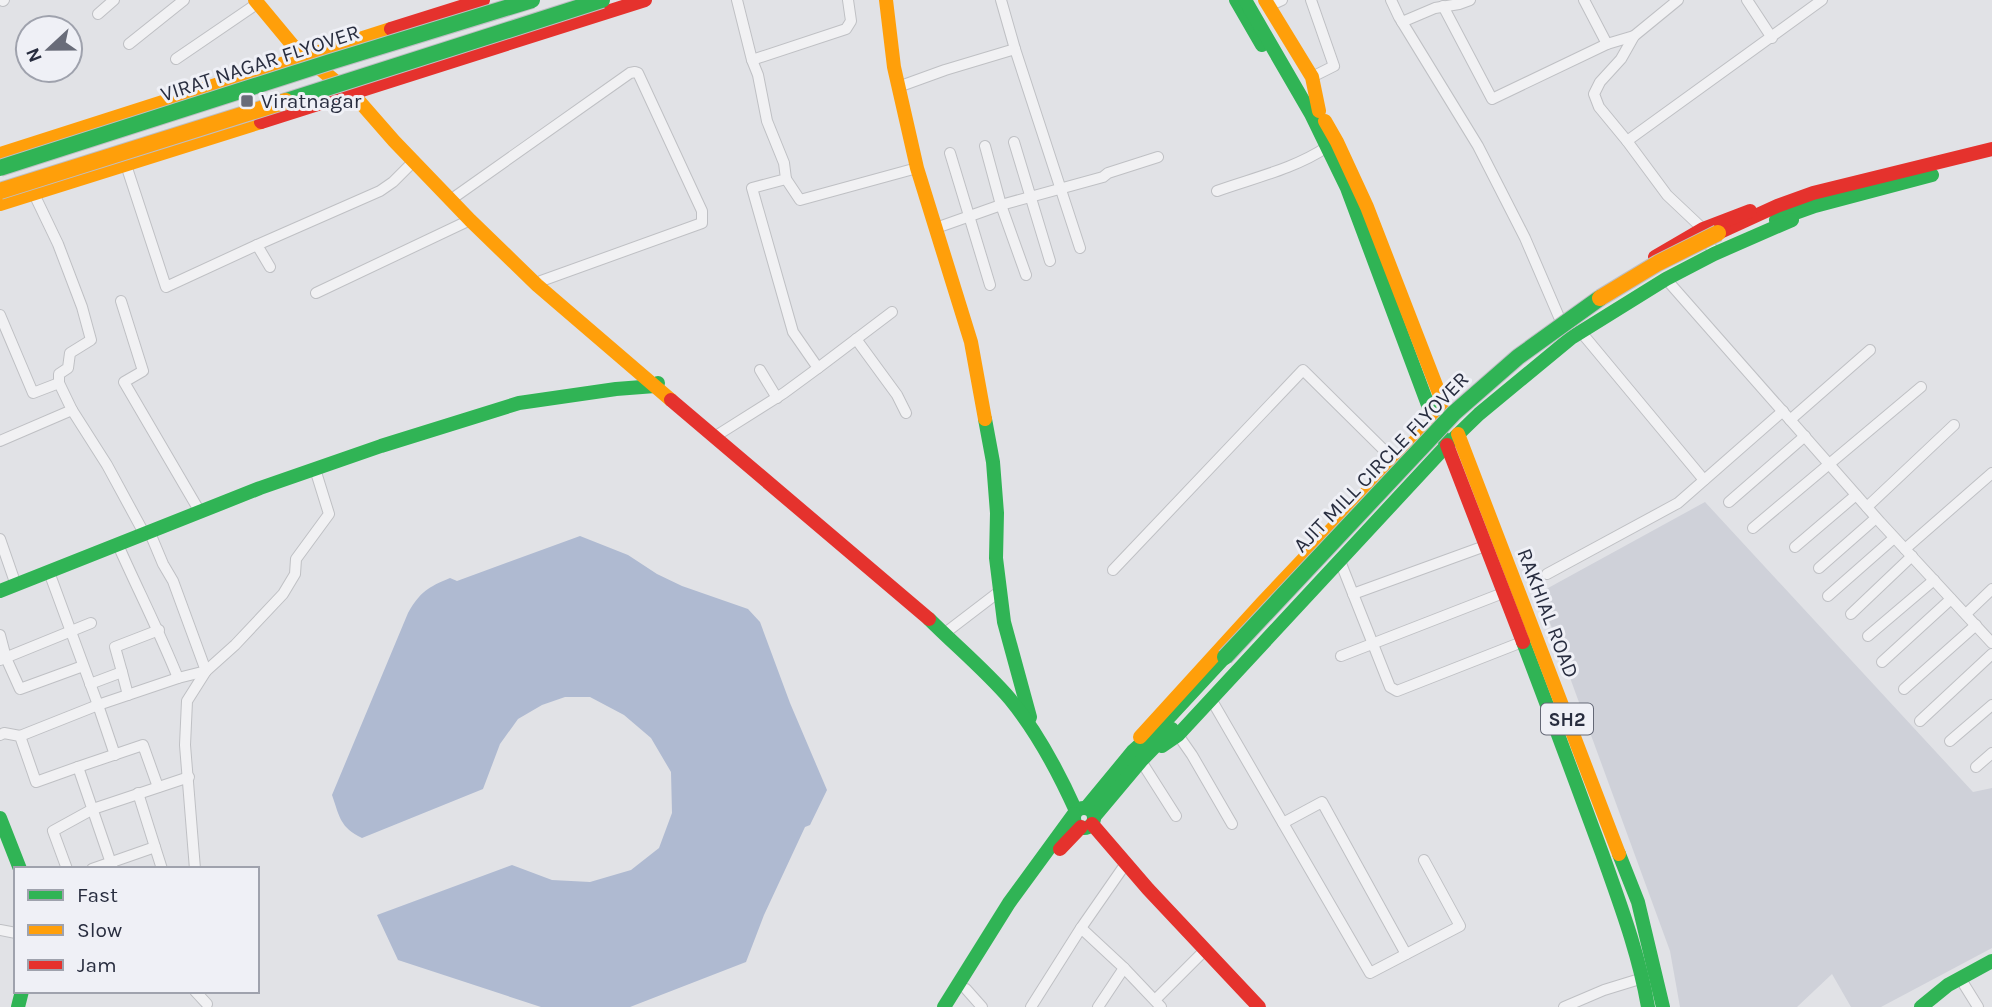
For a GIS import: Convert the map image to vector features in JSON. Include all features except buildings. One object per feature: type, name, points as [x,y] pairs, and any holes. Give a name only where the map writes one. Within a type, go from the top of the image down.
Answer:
[{"type":"main road","points":[[0,154],[483,0]]},
{"type":"main road","name":"VIRAT NAGAR FLYOVER","points":[[0,169],[532,0]]},
{"type":"main road","name":"VIRAT NAGAR FLYOVER","points":[[0,191],[602,0]]},
{"type":"main road","points":[[0,204],[645,0]]},
{"type":"main road","points":[[886,0],[894,67],[917,168],[971,342],[993,463],[997,513],[996,558],[1000,592],[1028,719]]},
{"type":"main road","points":[[1236,0],[1289,91],[1315,113],[1337,142],[1367,207],[1440,416]]},
{"type":"main road","points":[[1245,0],[1304,82]]},
{"type":"main road","points":[[259,1],[294,47],[355,93],[541,281],[796,508],[928,618],[1028,719]]},
{"type":"main road","points":[[1268,2],[1304,82],[1327,147],[1452,440]]},
{"type":"main road","points":[[355,93],[414,161],[537,285],[932,614],[1013,694],[1084,818],[1122,869],[1252,1007]]},
{"type":"main road","points":[[1813,200],[1844,185],[1992,149]]},
{"type":"main road","points":[[944,1007],[1009,904],[1137,756],[1178,735],[1452,440],[1479,414],[1571,338],[1666,279],[1714,239],[1776,201],[1813,200],[1992,158]]},
{"type":"main road","name":"AJIT MILL CIRCLE FLYOVER","points":[[1137,756],[1478,403],[1577,324],[1714,239],[1789,214],[1813,200]]},
{"type":"main road","points":[[1137,756],[1136,741],[1158,716],[1440,416],[1559,317],[1630,271],[1714,239]]},
{"type":"main road","points":[[0,592],[260,488],[381,446],[519,403],[657,384]]},
{"type":"main road","name":"RAKHIAL ROAD","points":[[1452,440],[1485,546],[1621,907],[1643,978],[1648,1007]]},
{"type":"main road","name":"RAKHIAL ROAD","points":[[1452,440],[1638,902],[1663,1007]]},
{"type":"main road","points":[[0,818],[19,867]]},
{"type":"main road","points":[[955,1007],[1016,908],[1084,818]]},
{"type":"main road","points":[[1084,818],[1259,1007]]},
{"type":"main road","points":[[1921,1007],[1948,985],[1992,961]]},
{"type":"street","points":[[98,14],[114,0]]},
{"type":"street","points":[[129,44],[184,0]]},
{"type":"street","points":[[737,0],[758,75],[767,121],[784,163],[786,179],[800,200],[917,168]]},
{"type":"street","points":[[752,60],[846,29],[851,21],[848,0]]},
{"type":"street","points":[[1001,0],[1080,248]]},
{"type":"street","points":[[1304,82],[1334,66],[1311,0]]},
{"type":"street","points":[[1391,0],[1478,146],[1525,238],[1559,317]]},
{"type":"street","points":[[1402,22],[1434,8],[1469,0]]},
{"type":"street","points":[[1584,0],[1607,44]]},
{"type":"street","points":[[1678,0],[1634,37],[1594,94],[1599,107],[1667,195],[1714,239]]},
{"type":"street","points":[[1747,0],[1772,38]]},
{"type":"street","points":[[1627,141],[1822,0]]},
{"type":"street","points":[[176,59],[259,1]]},
{"type":"street","points":[[1443,6],[1492,99],[1607,44],[1634,37]]},
{"type":"street","points":[[898,87],[1015,49]]},
{"type":"street","points":[[456,196],[630,73],[638,73],[702,211],[702,223],[541,281]]},
{"type":"street","points":[[1014,142],[1050,261]]},
{"type":"street","points":[[985,146],[1001,205],[1026,275]]},
{"type":"street","points":[[1217,191],[1314,156],[1327,147]]},
{"type":"street","points":[[950,153],[990,285]]},
{"type":"street","points":[[936,228],[1001,205],[1103,177],[1158,157]]},
{"type":"street","points":[[126,165],[166,287],[380,191],[414,161]]},
{"type":"street","points":[[786,179],[752,188],[793,332],[818,368]]},
{"type":"street","points":[[34,194],[58,244],[82,307],[91,340],[70,353],[68,368],[59,374],[59,383],[72,410],[107,465],[173,581],[206,671]]},
{"type":"street","points":[[316,293],[470,220]]},
{"type":"street","points":[[257,245],[270,267]]},
{"type":"street","points":[[1666,279],[1908,553],[1992,642]]},
{"type":"street","points":[[121,301],[144,371],[124,382],[200,512]]},
{"type":"street","points":[[719,434],[777,398],[892,312]]},
{"type":"street","points":[[0,315],[33,393],[59,383]]},
{"type":"street","points":[[1581,332],[1704,480]]},
{"type":"street","points":[[856,339],[897,394],[906,413]]},
{"type":"street","points":[[1790,420],[1870,350]]},
{"type":"street","points":[[760,370],[777,398]]},
{"type":"street","points":[[1113,570],[1303,370],[1395,461]]},
{"type":"street","points":[[1753,528],[1921,387]]},
{"type":"street","points":[[0,441],[72,410]]},
{"type":"street","points":[[1547,574],[1678,503],[1783,411]]},
{"type":"street","points":[[1867,507],[1954,425]]},
{"type":"street","points":[[1729,502],[1805,436]]},
{"type":"street","points":[[195,867],[185,745],[187,701],[206,671],[235,645],[283,594],[295,574],[296,559],[329,514],[315,469]]},
{"type":"street","points":[[1851,614],[1908,553],[1992,473]]},
{"type":"street","points":[[1795,547],[1856,495]]},
{"type":"street","points":[[1819,568],[1876,517]]},
{"type":"street","points":[[1828,596],[1895,538]]},
{"type":"street","points":[[0,539],[16,585]]},
{"type":"street","points":[[118,545],[141,599],[159,630],[178,678]]},
{"type":"street","points":[[1353,594],[1485,546]]},
{"type":"street","points":[[1340,561],[1390,687],[1397,691],[1522,642]]},
{"type":"street","points":[[49,572],[115,755]]},
{"type":"street","points":[[1868,636],[1934,580]]},
{"type":"street","points":[[1966,614],[1992,589]]},
{"type":"street","points":[[948,630],[1000,592]]},
{"type":"street","points":[[1341,656],[1503,593]]},
{"type":"street","points":[[1882,662],[1951,598]]},
{"type":"street","points":[[3,659],[92,624]]},
{"type":"street","points":[[1904,690],[1976,625]]},
{"type":"street","points":[[128,695],[115,646],[159,630]]},
{"type":"street","points":[[0,635],[3,659],[20,689],[83,666]]},
{"type":"street","points":[[1920,721],[1992,654]]},
{"type":"street","points":[[90,684],[122,671]]},
{"type":"street","points":[[0,735],[4,733],[20,736],[98,705],[206,671]]},
{"type":"street","points":[[1211,699],[1370,973],[1460,926],[1424,860]]},
{"type":"street","points":[[1950,741],[1992,706]]},
{"type":"street","points":[[1178,735],[1232,824]]},
{"type":"street","points":[[20,736],[36,782],[143,745],[158,787]]},
{"type":"street","points":[[1976,767],[1992,753]]},
{"type":"street","points":[[1137,756],[1176,816]]},
{"type":"street","points":[[78,767],[112,865],[155,847]]},
{"type":"street","points":[[66,867],[53,831],[93,809],[189,777]]},
{"type":"street","points":[[138,793],[161,867]]},
{"type":"street","points":[[1283,823],[1322,803],[1406,954]]},
{"type":"street","points":[[1031,1007],[1122,869]]},
{"type":"street","points":[[1081,928],[1158,1004],[1201,954]]},
{"type":"street","points":[[1098,1007],[1124,968]]},
{"type":"street","points":[[1564,1007],[1604,990],[1643,978]]},
{"type":"street","points":[[1960,978],[1978,1007]]},
{"type":"street","points":[[966,989],[982,1007]]},
{"type":"shaded area","points":[[1705,502],[1973,792],[1992,788],[1992,948],[1881,1007],[1851,1007],[1832,974],[1797,1007],[1680,1007],[1670,951],[1539,593]]},
{"type":"water","points":[[580,536],[628,555],[682,586],[748,609],[760,622],[790,703],[827,790],[810,825],[805,827],[764,915],[746,962],[630,1007],[541,1007],[398,960],[377,915],[512,865],[552,880],[590,882],[631,870],[659,848],[672,813],[671,772],[651,738],[624,715],[590,697],[565,697],[542,705],[518,719],[500,744],[483,789],[362,838],[345,826],[332,795],[408,613],[421,595],[430,587],[450,578],[457,581]]},
{"type":"traffic: fast","points":[[0,168],[532,0]]},
{"type":"traffic: fast","points":[[286,101],[602,0]]},
{"type":"traffic: fast","points":[[1236,0],[1262,45]]},
{"type":"traffic: fast","points":[[1245,0],[1311,114],[1347,188],[1434,421]]},
{"type":"traffic: fast","points":[[1776,220],[1815,206],[1932,175]]},
{"type":"traffic: fast","points":[[1436,419],[1434,421],[1447,445],[1479,414],[1571,338],[1666,279],[1714,254],[1792,220]]},
{"type":"traffic: fast","points":[[1225,657],[1454,413],[1518,357],[1600,298]]},
{"type":"traffic: fast","points":[[0,591],[260,488],[381,446],[519,403],[655,386],[658,383]]},
{"type":"traffic: fast","points":[[985,419],[993,462],[997,513],[996,558],[1004,622],[1029,719]]},
{"type":"traffic: fast","points":[[1162,746],[1178,735],[1447,445]]},
{"type":"traffic: fast","points":[[929,619],[991,678],[1030,725],[1076,811]]},
{"type":"traffic: fast","points":[[1523,642],[1622,910],[1640,968],[1648,1007]]},
{"type":"traffic: fast","points":[[1086,808],[1133,751],[1161,726],[1225,657]]},
{"type":"traffic: fast","points":[[1094,817],[1172,729]]},
{"type":"traffic: fast","points":[[1084,808],[1091,811],[1094,818],[1091,825],[1084,828],[1077,825],[1074,818],[1077,811],[1084,808]]},
{"type":"traffic: fast","points":[[944,1007],[1009,903],[1074,814]]},
{"type":"traffic: fast","points":[[0,818],[19,867]]},
{"type":"traffic: fast","points":[[1619,854],[1638,902],[1663,1007]]},
{"type":"traffic: fast","points":[[1921,1007],[1948,985],[1992,961]]},
{"type":"traffic: fast","points":[[18,1007],[22,993]]},
{"type":"traffic: slow","points":[[255,0],[294,47],[359,101],[470,220],[537,285],[671,400]]},
{"type":"traffic: slow","points":[[886,0],[894,67],[917,168],[971,342],[985,419]]},
{"type":"traffic: slow","points":[[1265,0],[1312,77],[1319,111]]},
{"type":"traffic: slow","points":[[0,154],[391,29]]},
{"type":"traffic: slow","points":[[0,191],[286,101]]},
{"type":"traffic: slow","points":[[1325,121],[1367,207],[1446,411]]},
{"type":"traffic: slow","points":[[0,204],[261,122]]},
{"type":"traffic: slow","points":[[1600,298],[1658,263],[1718,233]]},
{"type":"traffic: slow","points":[[1140,737],[1434,421]]},
{"type":"traffic: slow","points":[[1458,434],[1619,854]]},
{"type":"traffic: jam","points":[[391,29],[483,0]]},
{"type":"traffic: jam","points":[[261,122],[645,0]]},
{"type":"traffic: jam","points":[[1718,233],[1813,193],[1992,149]]},
{"type":"traffic: jam","points":[[1655,257],[1703,229],[1750,211]]},
{"type":"traffic: jam","points":[[671,400],[929,619]]},
{"type":"traffic: jam","points":[[1447,445],[1523,642]]},
{"type":"traffic: jam","points":[[1092,824],[1148,889],[1259,1007]]},
{"type":"traffic: jam","points":[[1060,849],[1081,827]]},
{"type":"place","name":"Viratnagar","points":[[247,101]]}]
